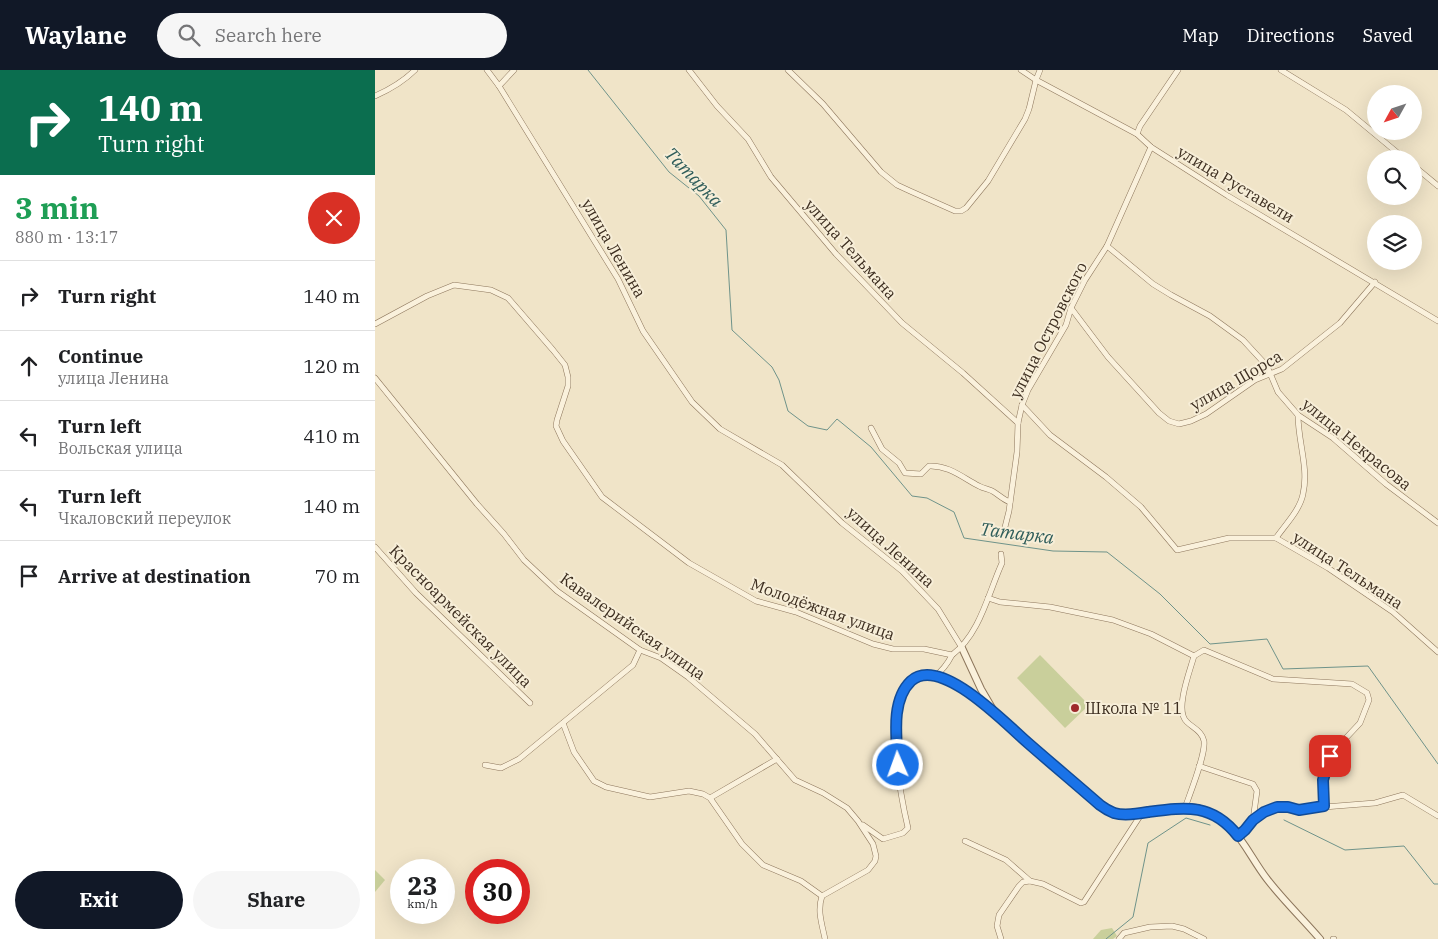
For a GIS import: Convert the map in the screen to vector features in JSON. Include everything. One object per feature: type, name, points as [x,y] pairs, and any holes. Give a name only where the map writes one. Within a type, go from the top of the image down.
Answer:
[{"type":"street","points":[[375,96],[406,80],[415,70]]},
{"type":"street","name":"улица Ленина","points":[[487,70],[499,86],[618,279],[643,331],[692,402],[720,429],[782,465],[842,523],[902,571],[938,608],[962,648],[981,689],[995,713],[1100,805],[1112,812],[1123,814],[1185,808],[1197,808],[1212,814],[1229,825],[1267,879],[1320,939]]},
{"type":"street","points":[[499,86],[514,70]]},
{"type":"street","name":"улица Тельмана","points":[[689,70],[717,106],[747,139],[771,177],[836,254],[902,323],[963,373],[1018,423]]},
{"type":"street","points":[[789,70],[823,104],[881,172],[897,185],[948,209],[961,211],[966,208],[988,181],[1025,119],[1040,70]]},
{"type":"street","name":"улица Руставели","points":[[1021,70],[1036,80],[1137,134],[1151,147],[1228,196],[1438,321]]},
{"type":"street","points":[[1137,134],[1140,126],[1178,70]]},
{"type":"street","points":[[1281,70],[1345,110],[1394,150]]},
{"type":"street","name":"улица Островского","points":[[1003,536],[1017,452],[1018,423],[1028,390],[1066,325],[1071,308],[1085,280],[1107,246],[1151,147]]},
{"type":"street","points":[[1422,173],[1438,186]]},
{"type":"street","name":"улица Некрасова","points":[[1107,246],[1153,284],[1229,328],[1267,366],[1278,392],[1298,415],[1333,438],[1386,484],[1438,523]]},
{"type":"street","name":"улица Щорса","points":[[1071,308],[1108,357],[1159,413],[1169,421],[1179,424],[1199,418],[1255,380],[1293,362],[1340,323],[1375,282]]},
{"type":"street","name":"Молодёжная улица","points":[[375,324],[427,296],[454,285],[491,290],[507,298],[565,365],[568,386],[556,426],[563,441],[602,497],[689,563],[756,601],[796,612],[873,644],[893,649],[924,649],[952,655]]},
{"type":"street","name":"Кавалерийская улица","points":[[375,378],[524,560],[557,591],[640,650],[661,658],[688,677],[755,734],[795,780],[823,793],[847,808],[873,844],[876,856],[875,861],[868,870],[822,896]]},
{"type":"street","name":"улица Тельмана","points":[[1022,406],[1050,435],[1141,506],[1177,550],[1229,538],[1276,538],[1328,568],[1393,612],[1438,652]]},
{"type":"street","points":[[1276,538],[1303,495],[1304,454],[1298,430],[1298,415]]},
{"type":"street","points":[[871,428],[882,449],[899,462],[905,473],[921,474],[929,466],[951,470],[1010,502]]},
{"type":"street","name":"Красноармейская улица","points":[[375,547],[416,593],[530,704]]},
{"type":"street","points":[[934,677],[944,668],[952,655],[962,648],[977,624],[1002,562],[1001,554]]},
{"type":"street","points":[[988,598],[1000,602],[1050,607],[1113,620],[1151,634],[1194,656]]},
{"type":"street","points":[[485,765],[501,768],[519,759],[633,665],[640,650]]},
{"type":"street","points":[[1185,808],[1204,747],[1203,740],[1197,729],[1183,718],[1181,708],[1194,656],[1204,650],[1273,679],[1352,684],[1367,692],[1369,700],[1360,723],[1335,750],[1328,761],[1323,780],[1324,806]]},
{"type":"street","points":[[858,821],[883,839],[903,833],[908,828],[900,790],[897,726],[900,697],[910,682],[922,675],[942,678],[956,684],[995,713]]},
{"type":"street","points":[[563,723],[574,752],[594,781],[620,791],[649,797],[689,791],[703,794],[710,798],[742,844],[763,865],[801,881],[822,896],[819,914],[825,939]]},
{"type":"street","points":[[710,798],[777,760]]},
{"type":"street","points":[[1199,766],[1253,784],[1257,791],[1253,820]]},
{"type":"street","points":[[1238,836],[1253,820],[1264,812],[1277,807],[1299,810],[1324,806],[1375,804],[1403,795],[1438,816]]},
{"type":"street","points":[[1001,939],[997,926],[999,914],[1023,882],[1030,881],[1043,884],[1081,903],[1084,902],[1142,813]]},
{"type":"street","points":[[965,841],[1006,860],[1030,881]]},
{"type":"street","points":[[1119,939],[1124,933],[1150,927],[1172,926],[1184,929],[1204,939]]},
{"type":"green space","points":[[1040,655],[1089,705],[1065,728],[1017,678]]},
{"type":"green space","points":[[375,870],[385,880],[375,892]]},
{"type":"green space","points":[[1112,928],[1117,936],[1113,939],[1093,939],[1101,930]]},
{"type":"waterway","name":"Татарка","points":[[588,70],[669,172],[699,196],[726,230],[732,330],[772,367],[779,380],[788,411],[808,426],[827,430],[837,419],[871,447],[912,496],[927,498],[954,512],[964,538],[1053,551],[1107,552],[1160,594],[1210,644],[1267,639],[1283,669],[1368,666],[1438,764]]},
{"type":"waterway","points":[[1106,939],[1133,917],[1148,843],[1186,818],[1210,825]]},
{"type":"waterway","points":[[1284,820],[1345,850],[1404,846],[1434,884],[1438,884]]},
{"type":"place","name":"Школа № 11","points":[[1075,708]]},
{"type":"route","points":[[898,765],[897,726],[900,697],[910,682],[922,675],[942,678],[967,691],[995,713],[1100,805],[1112,812],[1123,814],[1174,808],[1197,808],[1222,819],[1238,836],[1253,820],[1264,812],[1277,807],[1299,810],[1324,806],[1323,780],[1330,756]]}]
